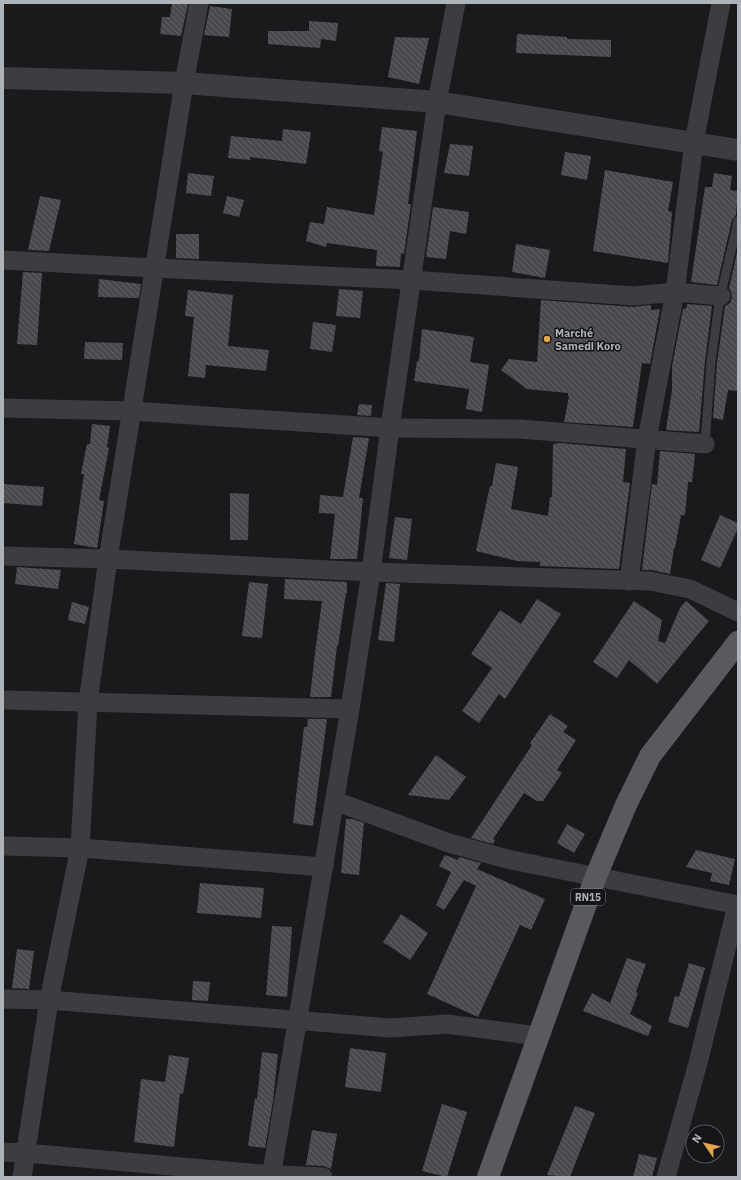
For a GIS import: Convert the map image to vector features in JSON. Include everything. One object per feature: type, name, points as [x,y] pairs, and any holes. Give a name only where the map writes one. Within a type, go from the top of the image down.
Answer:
[{"type":"main road","name":"RN15","points":[[488,1177],[596,876],[626,805],[650,756],[738,642]]},
{"type":"street","points":[[22,1177],[49,1000],[80,848],[88,702],[108,559],[184,83],[199,3]]},
{"type":"street","points":[[271,1176],[350,709],[371,572],[390,428],[437,102],[456,3]]},
{"type":"street","points":[[629,581],[647,439],[675,292],[694,142],[721,3]]},
{"type":"street","points":[[3,78],[184,83],[437,102],[738,150]]},
{"type":"street","points":[[3,260],[412,280],[634,296],[675,292],[721,296]]},
{"type":"street","points":[[3,408],[131,411],[390,428],[520,429],[705,444]]},
{"type":"street","points":[[3,556],[108,559],[371,572],[650,581],[690,588],[738,612]]},
{"type":"street","points":[[3,700],[350,709]]},
{"type":"street","points":[[335,801],[450,843],[507,859],[738,905],[698,1063],[666,1177]]},
{"type":"street","points":[[3,846],[80,848],[324,867]]},
{"type":"street","points":[[3,999],[49,1000],[391,1028],[448,1024],[538,1036]]},
{"type":"street","points":[[3,1152],[271,1176],[323,1177]]},
{"type":"lane","points":[[705,444],[711,362],[721,296],[738,221]]},
{"type":"building","points":[[172,3],[188,4],[181,36],[160,34],[162,17],[170,17]]},
{"type":"building","points":[[210,6],[232,9],[229,37],[204,35]]},
{"type":"building","points":[[309,21],[338,23],[336,41],[321,39],[320,48],[268,44],[268,31],[309,31]]},
{"type":"building","points":[[517,34],[567,37],[567,39],[611,40],[611,57],[516,53]]},
{"type":"building","points":[[395,37],[429,38],[419,84],[388,77]]},
{"type":"building","points":[[382,127],[417,131],[408,204],[411,204],[404,254],[401,253],[400,267],[376,266],[377,250],[327,243],[326,247],[306,241],[310,222],[324,224],[327,207],[374,215],[383,152],[379,151]]},
{"type":"building","points":[[283,129],[311,132],[306,164],[250,157],[250,160],[228,158],[231,136],[282,141]]},
{"type":"building","points":[[450,144],[473,146],[469,176],[444,173]]},
{"type":"building","points":[[565,152],[591,156],[587,180],[561,175]]},
{"type":"building","points":[[605,170],[673,182],[668,211],[672,212],[668,263],[593,251]]},
{"type":"building","points":[[188,173],[214,176],[211,196],[186,193]]},
{"type":"building","points":[[714,173],[732,176],[730,190],[738,191],[736,215],[732,220],[717,285],[691,282],[705,187],[712,187]]},
{"type":"building","points":[[40,196],[61,200],[49,251],[28,250]]},
{"type":"building","points":[[227,196],[244,200],[239,217],[223,213]]},
{"type":"building","points":[[433,207],[469,212],[466,234],[450,231],[446,259],[426,257]]},
{"type":"building","points":[[176,234],[199,234],[199,259],[176,258]]},
{"type":"building","points":[[516,244],[550,250],[545,278],[512,272]]},
{"type":"building","points":[[738,248],[738,391],[728,390],[723,420],[713,418],[717,363],[725,306],[730,303],[732,297],[729,288]]},
{"type":"building","points":[[23,272],[42,273],[37,345],[17,344]]},
{"type":"building","points":[[99,279],[141,284],[139,298],[98,297]]},
{"type":"building","points":[[339,289],[363,291],[360,318],[336,316]]},
{"type":"building","points":[[188,290],[233,295],[228,346],[269,350],[266,371],[206,365],[205,378],[188,376],[194,317],[185,316]]},
{"type":"building","points":[[541,300],[633,307],[651,305],[651,310],[660,309],[650,364],[642,363],[633,427],[564,422],[569,396],[568,393],[527,389],[501,370],[509,359],[537,362]]},
{"type":"building","points":[[687,304],[712,306],[705,361],[699,432],[666,430],[672,390],[672,366],[683,309],[686,309]]},
{"type":"building","points":[[313,322],[336,325],[332,352],[310,349]]},
{"type":"building","points":[[422,329],[474,337],[470,362],[489,365],[482,412],[466,409],[469,389],[414,381],[417,361],[419,361]]},
{"type":"building","points":[[85,342],[123,343],[122,360],[84,359]]},
{"type":"building","points":[[359,404],[372,405],[371,416],[357,415]]},
{"type":"building","points":[[92,424],[110,426],[107,447],[109,448],[99,500],[104,501],[97,548],[74,544],[84,474],[81,474],[87,444],[90,444]]},
{"type":"building","points":[[353,437],[369,438],[359,498],[363,498],[357,559],[330,559],[335,514],[319,513],[320,495],[343,497]]},
{"type":"building","points":[[560,443],[626,449],[623,482],[630,483],[619,569],[540,566],[540,562],[517,561],[476,551],[496,463],[518,467],[511,509],[548,516],[550,497],[552,497],[553,444]]},
{"type":"building","points":[[660,451],[695,454],[692,482],[688,482],[685,515],[681,515],[670,574],[652,570],[642,570],[652,484],[657,485]]},
{"type":"building","points":[[3,484],[44,487],[42,506],[3,503]]},
{"type":"building","points":[[230,493],[249,494],[248,540],[230,540]]},
{"type":"building","points":[[720,515],[738,523],[738,528],[720,568],[701,560]]},
{"type":"building","points":[[395,517],[412,519],[407,560],[389,558]]},
{"type":"building","points":[[17,567],[61,570],[58,589],[15,584]]},
{"type":"building","points":[[285,579],[347,582],[347,593],[337,646],[331,697],[310,697],[322,601],[284,599]]},
{"type":"building","points":[[249,582],[268,584],[262,638],[242,636]]},
{"type":"building","points":[[386,583],[400,584],[394,642],[378,640]]},
{"type":"building","points":[[537,599],[561,614],[505,699],[499,694],[479,723],[462,711],[492,668],[471,654],[500,610],[521,624]]},
{"type":"building","points":[[634,601],[662,620],[658,641],[665,643],[680,608],[686,601],[709,621],[657,684],[629,660],[617,678],[593,662]]},
{"type":"building","points":[[72,602],[89,607],[85,624],[68,620]]},
{"type":"building","points":[[550,714],[568,726],[563,732],[576,740],[557,770],[562,773],[543,801],[537,801],[524,793],[493,839],[495,840],[493,844],[471,838],[532,745],[530,743]]},
{"type":"building","points":[[308,719],[327,719],[313,826],[293,823],[304,727],[307,727]]},
{"type":"building","points":[[436,755],[466,777],[449,800],[408,795]]},
{"type":"building","points":[[346,819],[353,819],[364,823],[359,875],[341,873]]},
{"type":"building","points":[[567,824],[585,834],[574,853],[557,843]]},
{"type":"building","points":[[696,850],[735,859],[729,885],[710,881],[712,873],[686,867]]},
{"type":"building","points":[[445,855],[458,860],[459,857],[481,863],[477,869],[545,899],[531,930],[520,925],[478,1017],[427,994],[476,886],[464,880],[444,910],[436,905],[451,872],[439,866]]},
{"type":"building","points":[[200,883],[264,888],[261,918],[197,913]]},
{"type":"building","points":[[401,914],[428,933],[410,960],[383,942]]},
{"type":"building","points":[[272,926],[292,927],[287,997],[266,995]]},
{"type":"building","points":[[17,949],[34,951],[29,989],[12,988]]},
{"type":"building","points":[[627,958],[646,964],[636,992],[638,993],[630,1014],[652,1026],[648,1036],[583,1011],[592,993],[610,1003]]},
{"type":"building","points":[[689,963],[705,968],[688,1028],[668,1022],[675,996],[679,997]]},
{"type":"building","points":[[193,981],[210,982],[208,1001],[192,1000]]},
{"type":"building","points":[[350,1048],[386,1053],[381,1092],[345,1087]]},
{"type":"building","points":[[262,1052],[278,1054],[273,1101],[265,1148],[248,1146],[255,1098],[257,1099]]},
{"type":"building","points":[[169,1055],[189,1058],[183,1094],[180,1093],[174,1147],[134,1142],[141,1079],[165,1082]]},
{"type":"building","points":[[442,1104],[467,1112],[447,1177],[422,1171]]},
{"type":"building","points":[[575,1106],[595,1113],[570,1177],[547,1175]]},
{"type":"building","points":[[312,1130],[337,1134],[331,1169],[324,1166],[306,1165]]},
{"type":"building","points":[[639,1154],[657,1158],[652,1177],[633,1177]]},
{"type":"place","name":"Marché Samedi Koro","points":[[547,339]]}]
